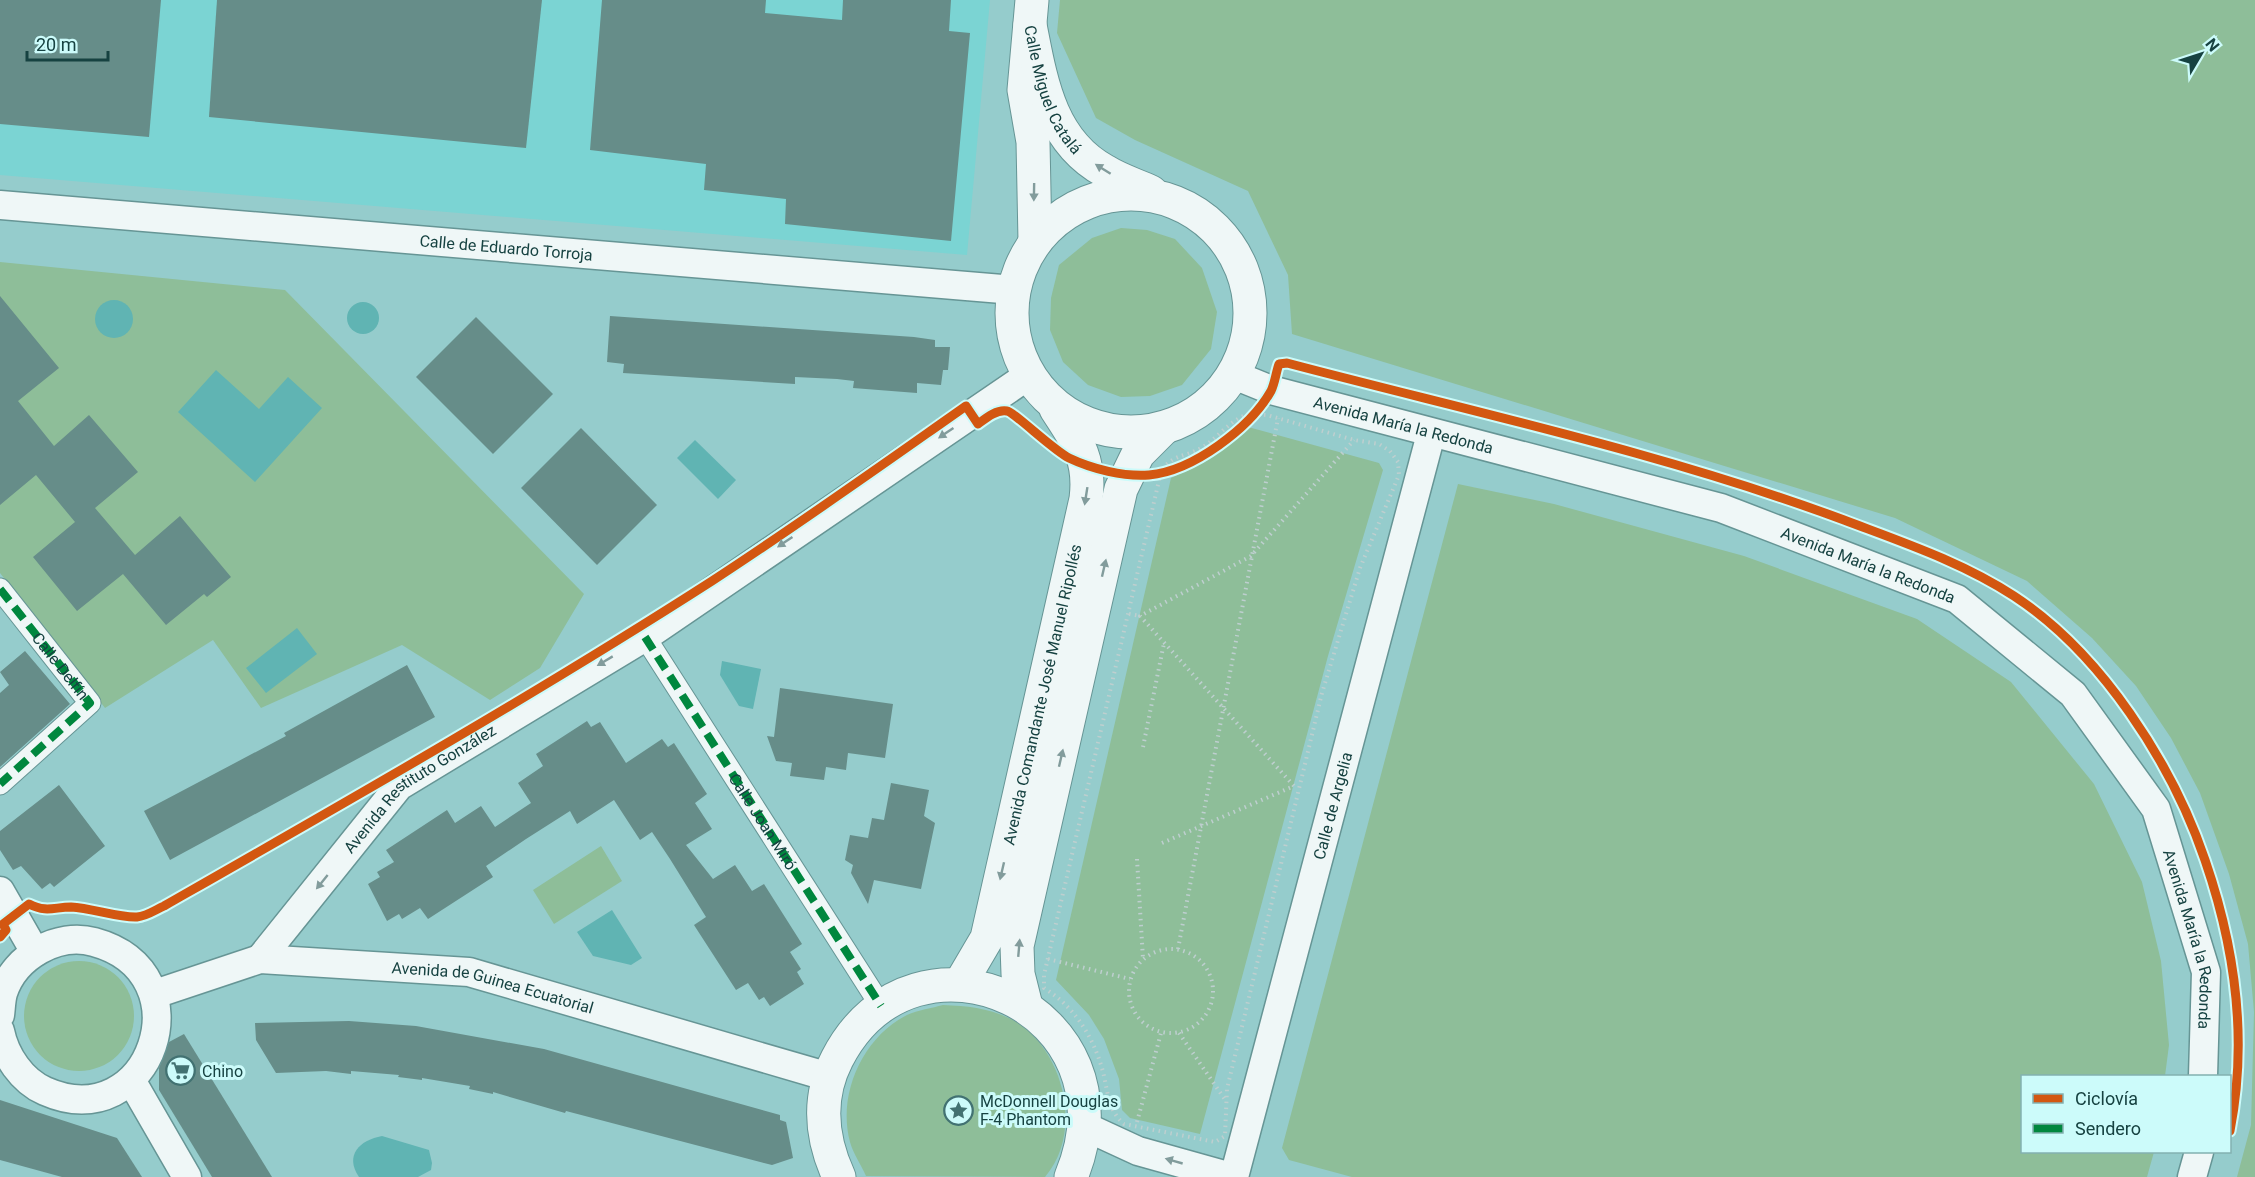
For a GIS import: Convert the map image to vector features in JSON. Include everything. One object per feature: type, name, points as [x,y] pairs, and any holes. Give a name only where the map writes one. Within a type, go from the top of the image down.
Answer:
[{"type":"street","name":"Calle Miguel Catalá","points":[[1031,13],[1046,99],[1067,138],[1104,171],[1175,202]]},
{"type":"street","name":"Calle Miguel Catalá","points":[[1031,13],[1024,90],[1033,142],[1035,241]]},
{"type":"street","points":[[1138,194],[1175,202],[1201,216],[1229,245],[1247,284],[1251,327],[1234,375],[1201,411],[1163,429],[1108,431],[1076,420],[1054,405],[1029,375],[1014,340],[1014,290],[1021,266],[1035,241],[1063,214],[1099,198],[1138,194]]},
{"type":"street","name":"Calle de Eduardo Torroja","points":[[0,205],[1014,290]]},
{"type":"street","name":"Avenida Restituto González","points":[[260,959],[399,786],[645,637],[1029,375]]},
{"type":"street","name":"Avenida María la Redonda","points":[[1234,375],[1271,390],[1431,434],[1721,508],[1957,599],[2073,694],[2156,808],[2206,972],[2203,1075]]},
{"type":"street","name":"Avenida Comandante José Manuel Ripollés","points":[[960,984],[987,938],[1086,499],[1088,478],[1086,464],[1079,445],[1054,405]]},
{"type":"street","name":"Avenida Comandante José Manuel Ripollés","points":[[1026,1006],[1018,974],[1017,946],[1121,489],[1145,473],[1138,454],[1163,429]]},
{"type":"street","name":"Calle de Argelia","points":[[1232,1177],[1431,434]]},
{"type":"street","name":"Calle Delfín","points":[[0,589],[90,703],[0,784]]},
{"type":"street","name":"Calle Joan Miró","points":[[645,637],[881,1006]]},
{"type":"street","points":[[0,891],[35,952]]},
{"type":"street","points":[[86,940],[113,947],[138,966],[155,994],[159,1021],[150,1057],[131,1080],[114,1092],[89,1099],[61,1098],[33,1085],[7,1054],[0,1033],[3,992],[17,968],[35,952],[57,942],[86,940]]},
{"type":"street","name":"Avenida de Guinea Ecuatorial","points":[[155,994],[260,959],[469,972],[828,1077]]},
{"type":"street","points":[[839,1177],[827,1151],[822,1114],[828,1077],[849,1037],[881,1006],[919,989],[960,984],[994,991],[1026,1006],[1052,1029],[1072,1058],[1084,1092],[1086,1127],[1080,1155],[1071,1177]]},
{"type":"street","points":[[131,1080],[187,1177]]},
{"type":"street","points":[[1086,1127],[1138,1151],[1232,1177]]},
{"type":"street","points":[[2192,1177],[2199,1153]]},
{"type":"path","points":[[1252,414],[1278,418],[1354,440],[1379,444],[1390,451],[1398,462],[1399,475],[1360,568],[1322,693],[1226,1101],[1225,1136],[1215,1142],[1124,1124],[1114,1116],[1102,1066],[1086,1030],[1077,1015],[1044,988],[1048,959],[1129,614],[1145,473],[1209,453],[1229,440],[1271,390]]},
{"type":"path","points":[[1178,949],[1278,418]]},
{"type":"path","points":[[1140,616],[1251,556],[1354,440]]},
{"type":"path","points":[[1129,614],[1140,616],[1294,786],[1162,843]]},
{"type":"path","points":[[1143,747],[1164,643]]},
{"type":"path","points":[[1137,859],[1143,959]]},
{"type":"path","points":[[1178,949],[1192,954],[1204,964],[1211,976],[1214,991],[1211,1005],[1204,1018],[1192,1028],[1179,1033],[1161,1033],[1148,1027],[1134,1012],[1129,992],[1130,979],[1143,959],[1153,952],[1178,949]]},
{"type":"path","points":[[1048,959],[1130,979]]},
{"type":"path","points":[[1137,1127],[1161,1033]]},
{"type":"path","points":[[1179,1033],[1226,1101]]},
{"type":"shaded area","points":[[0,0],[990,0],[967,255],[0,175]]},
{"type":"shaded area","points":[[114,300],[127,306],[133,319],[127,332],[114,338],[101,332],[95,319],[101,306]]},
{"type":"shaded area","points":[[363,302],[375,306],[379,318],[375,330],[363,334],[351,330],[347,318],[351,306]]},
{"type":"shaded area","points":[[216,370],[259,409],[288,377],[322,408],[255,482],[178,412]]},
{"type":"shaded area","points":[[695,440],[736,480],[718,499],[677,458]]},
{"type":"shaded area","points":[[297,628],[317,654],[266,693],[246,668]]},
{"type":"shaded area","points":[[722,661],[761,669],[753,709],[739,706],[720,675]]},
{"type":"shaded area","points":[[612,910],[642,958],[631,965],[593,956],[577,932]]},
{"type":"shaded area","points":[[382,1136],[429,1150],[431,1170],[418,1177],[359,1177],[353,1162],[354,1155],[361,1145]]},
{"type":"green space","points":[[1060,0],[2255,0],[2255,1177],[2237,1177],[2251,1125],[2254,1012],[2248,944],[2229,874],[2200,793],[2171,738],[2136,686],[2092,638],[2027,581],[1895,518],[1292,334],[1288,275],[1248,191],[1135,140],[1096,118],[1057,33]]},
{"type":"green space","points":[[1121,228],[1147,230],[1175,239],[1202,268],[1217,312],[1211,349],[1182,385],[1150,396],[1121,397],[1088,385],[1063,362],[1050,330],[1051,298],[1059,265],[1092,238]]},
{"type":"green space","points":[[0,262],[285,290],[584,594],[540,668],[490,700],[402,645],[261,708],[213,640],[105,708],[0,573]]},
{"type":"green space","points":[[1248,427],[1379,463],[1383,470],[1328,656],[1200,1134],[1130,1118],[1122,1110],[1119,1079],[1104,1039],[1089,1015],[1056,980],[1171,478],[1210,459]]},
{"type":"green space","points":[[1458,484],[1554,504],[1744,556],[1917,619],[2011,682],[2094,784],[2142,882],[2161,961],[2169,1045],[2165,1075],[2021,1075],[2021,1153],[2154,1153],[2147,1177],[1352,1177],[1289,1160],[1282,1148]]},
{"type":"green space","points":[[601,846],[622,881],[554,924],[533,890]]},
{"type":"green space","points":[[79,961],[100,965],[118,977],[130,995],[134,1016],[130,1037],[118,1055],[100,1067],[79,1071],[58,1067],[40,1055],[28,1037],[24,1016],[28,995],[40,977],[58,965]]},
{"type":"green space","points":[[943,1005],[978,1008],[1002,1015],[1029,1032],[1044,1049],[1055,1069],[1066,1114],[1064,1137],[1057,1158],[1045,1177],[866,1176],[851,1146],[847,1124],[847,1105],[857,1069],[866,1052],[891,1025],[911,1013]]},
{"type":"building","points":[[0,0],[161,0],[149,137],[0,124]]},
{"type":"building","points":[[217,0],[542,0],[526,148],[209,117]]},
{"type":"building","points":[[602,0],[766,0],[765,13],[842,20],[843,0],[951,0],[949,31],[970,33],[951,241],[785,224],[786,199],[704,190],[706,164],[590,150]]},
{"type":"building","points":[[0,296],[59,368],[18,401],[54,446],[89,415],[138,472],[95,508],[135,555],[180,516],[231,577],[207,597],[204,594],[166,625],[123,574],[77,611],[33,557],[75,522],[36,475],[0,505]]},
{"type":"building","points":[[610,316],[935,340],[935,347],[950,347],[948,370],[943,370],[941,385],[917,383],[917,393],[853,388],[854,381],[837,379],[795,377],[795,384],[623,373],[624,364],[607,362]]},
{"type":"building","points":[[476,317],[553,394],[493,454],[416,377]]},
{"type":"building","points":[[581,428],[657,505],[597,565],[521,488]]},
{"type":"building","points":[[25,651],[70,704],[0,767],[0,693],[9,685],[0,672]]},
{"type":"building","points":[[407,665],[435,717],[170,860],[144,811],[286,736],[284,733]]},
{"type":"building","points":[[780,688],[893,704],[885,758],[848,753],[846,770],[826,767],[824,780],[790,776],[792,763],[776,761],[767,736],[774,737]]},
{"type":"building","points":[[587,721],[591,727],[600,722],[626,763],[662,739],[668,747],[674,743],[707,794],[695,803],[712,829],[686,845],[713,879],[735,865],[752,891],[764,884],[802,944],[790,952],[801,969],[797,972],[804,984],[770,1006],[764,997],[759,1000],[748,983],[736,990],[694,925],[706,917],[670,859],[652,832],[640,840],[614,800],[577,824],[570,811],[526,839],[486,866],[493,877],[428,919],[420,908],[402,919],[399,914],[387,921],[368,884],[380,877],[377,872],[394,862],[386,850],[447,810],[455,823],[481,806],[495,827],[531,803],[518,783],[543,766],[536,754]]},
{"type":"building","points":[[891,783],[929,790],[924,816],[935,823],[921,889],[874,880],[868,904],[851,873],[853,865],[845,860],[850,835],[868,838],[872,818],[884,820]]},
{"type":"building","points":[[59,785],[105,846],[54,887],[50,883],[42,889],[21,866],[13,870],[0,850],[0,831]]},
{"type":"building","points":[[349,1021],[416,1026],[544,1049],[780,1115],[780,1120],[786,1122],[793,1158],[772,1165],[566,1111],[565,1113],[493,1092],[493,1094],[469,1089],[470,1086],[422,1078],[422,1080],[398,1077],[399,1075],[351,1071],[351,1074],[326,1071],[276,1073],[256,1040],[255,1023]]},
{"type":"building","points":[[184,1034],[272,1177],[212,1177],[159,1090],[159,1068],[169,1042]]},
{"type":"building","points":[[0,1100],[117,1138],[142,1177],[62,1177],[0,1160]]},
{"type":"marked path","points":[[0,589],[90,703],[0,784]]},
{"type":"marked path","points":[[645,637],[881,1006]]},
{"type":"cycle path","points":[[0,937],[6,930],[3,924],[29,904],[46,909],[71,907],[130,917],[144,915],[164,906],[440,747],[645,624],[840,495],[966,406],[978,424],[999,411],[1007,411],[1062,454],[1078,462],[1119,473],[1149,475],[1184,465],[1235,433],[1262,405],[1271,391],[1279,364],[1287,363],[1638,454],[1776,496],[1888,536],[1953,563],[2014,596],[2046,620],[2076,648],[2130,713],[2173,786],[2191,823],[2205,860],[2224,926],[2236,994],[2238,1062],[2231,1124]]},
{"type":"place","name":"Chino","points":[[181,1071]]},
{"type":"place","name":"McDonnell Douglas F-4 Phantom","points":[[959,1110]]}]
